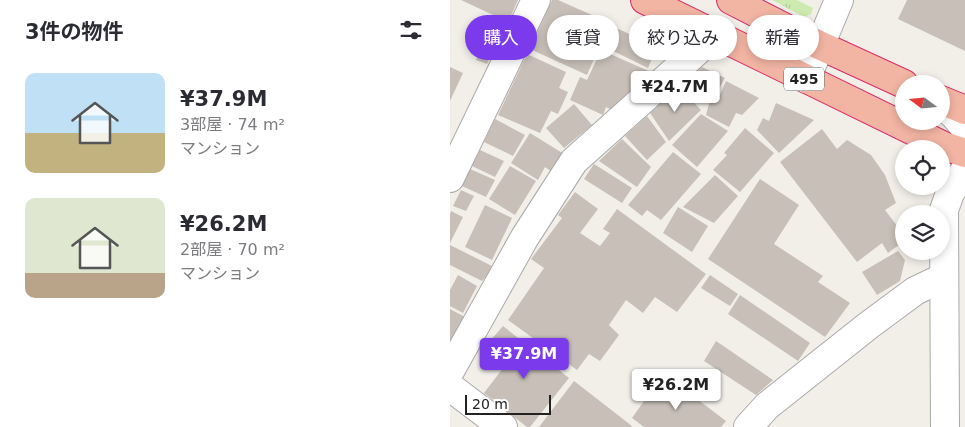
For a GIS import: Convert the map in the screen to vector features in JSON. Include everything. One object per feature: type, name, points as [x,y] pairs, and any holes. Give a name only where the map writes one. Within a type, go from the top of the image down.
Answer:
[{"type":"highway","name":"495","points":[[645,0],[675,15]]},
{"type":"highway","name":"495","points":[[731,0],[760,15]]},
{"type":"highway","name":"495","points":[[819,45],[895,80]]},
{"type":"highway","name":"495","points":[[737,46],[923,140]]},
{"type":"highway","points":[[950,105],[965,110]]},
{"type":"highway","name":"495","points":[[950,148],[965,153]]},
{"type":"street","points":[[450,178],[536,0]]},
{"type":"street","points":[[819,45],[839,0]]},
{"type":"street","points":[[450,371],[525,237],[574,162],[687,60]]},
{"type":"street","points":[[806,79],[813,60]]},
{"type":"street","points":[[950,110],[965,128]]},
{"type":"street","points":[[946,205],[950,193],[965,170]]},
{"type":"street","points":[[944,260],[945,427]]},
{"type":"street","points":[[748,427],[767,406],[869,325],[915,291],[944,277]]},
{"type":"street","points":[[450,388],[503,427]]},
{"type":"green space","points":[[772,0],[797,0],[813,8],[811,14],[800,15]]},
{"type":"building","points":[[461,0],[518,0],[511,15],[493,15]]},
{"type":"building","points":[[552,0],[558,0],[592,15],[547,15],[547,57],[537,52],[537,33]]},
{"type":"building","points":[[907,0],[965,0],[965,51],[898,19]]},
{"type":"building","points":[[619,29],[629,34],[629,59],[619,54]]},
{"type":"building","points":[[619,58],[651,72],[612,110],[606,107],[603,115],[570,100],[580,77],[587,80],[596,60],[619,60]]},
{"type":"building","points":[[537,59],[566,72],[559,88],[568,92],[558,114],[551,111],[540,133],[498,115],[524,60]]},
{"type":"building","points":[[476,60],[489,60],[487,64]]},
{"type":"building","points":[[554,60],[594,60],[587,75]]},
{"type":"building","points":[[632,60],[651,60],[648,68]]},
{"type":"building","points":[[450,67],[463,73],[450,101]]},
{"type":"building","points":[[702,67],[725,78],[717,92],[713,90],[703,102],[684,84]]},
{"type":"building","points":[[726,81],[759,98],[742,115],[736,113],[729,127],[706,115],[711,96],[718,99]]},
{"type":"building","points":[[679,87],[701,110],[669,141],[650,113]]},
{"type":"building","points":[[776,103],[814,120],[779,153],[757,130],[763,118],[769,121]]},
{"type":"building","points":[[574,104],[592,125],[564,148],[546,128]]},
{"type":"building","points":[[701,114],[728,131],[697,167],[672,145]]},
{"type":"building","points":[[647,116],[666,142],[647,160],[625,136]]},
{"type":"building","points":[[495,119],[525,135],[513,156],[484,142]]},
{"type":"building","points":[[745,128],[774,153],[740,192],[713,170],[727,155],[724,153]]},
{"type":"building","points":[[822,129],[837,149],[847,140],[871,155],[885,175],[896,203],[885,210],[895,223],[895,248],[888,253],[882,243],[857,262],[780,162]]},
{"type":"building","points":[[530,133],[564,154],[552,172],[545,167],[538,180],[511,163]]},
{"type":"building","points":[[622,139],[651,167],[637,187],[599,161]]},
{"type":"building","points":[[480,150],[504,161],[495,177],[472,166]]},
{"type":"building","points":[[673,152],[701,174],[661,220],[647,210],[642,216],[628,205]]},
{"type":"building","points":[[594,164],[632,188],[622,203],[584,179]]},
{"type":"building","points":[[510,166],[536,181],[515,215],[489,199]]},
{"type":"building","points":[[470,169],[495,180],[486,197],[462,186]]},
{"type":"building","points":[[715,175],[738,196],[714,223],[683,207]]},
{"type":"building","points":[[760,179],[799,205],[774,244],[823,276],[818,282],[850,303],[825,337],[708,259]]},
{"type":"building","points":[[461,190],[474,196],[466,211],[453,206]]},
{"type":"building","points":[[575,192],[598,209],[580,233],[600,246],[610,233],[603,229],[617,209],[706,274],[677,312],[655,297],[643,313],[626,300],[609,325],[619,335],[600,361],[589,354],[577,370],[508,320],[544,268],[531,259],[562,218],[558,215]]},
{"type":"building","points":[[485,205],[512,218],[492,260],[465,247]]},
{"type":"building","points":[[678,207],[708,226],[692,252],[663,233]]},
{"type":"building","points":[[451,211],[463,217],[450,243],[450,214]]},
{"type":"building","points":[[450,245],[494,267],[482,281],[450,265]]},
{"type":"building","points":[[895,253],[895,260],[905,260],[900,281],[877,295],[862,272]]},
{"type":"building","points":[[458,275],[477,286],[463,313],[450,306],[450,290]]},
{"type":"building","points":[[710,275],[738,294],[730,306],[701,288]]},
{"type":"building","points":[[740,295],[810,343],[798,361],[728,314]]},
{"type":"building","points":[[450,309],[465,317],[450,345]]},
{"type":"building","points":[[503,326],[569,378],[530,427],[527,427],[484,393],[510,359],[490,341]]},
{"type":"building","points":[[716,341],[773,380],[756,395],[704,361]]},
{"type":"building","points":[[574,381],[632,426],[539,427]]},
{"type":"building","points":[[680,386],[726,421],[721,427],[644,427],[632,418],[651,391]]}]
